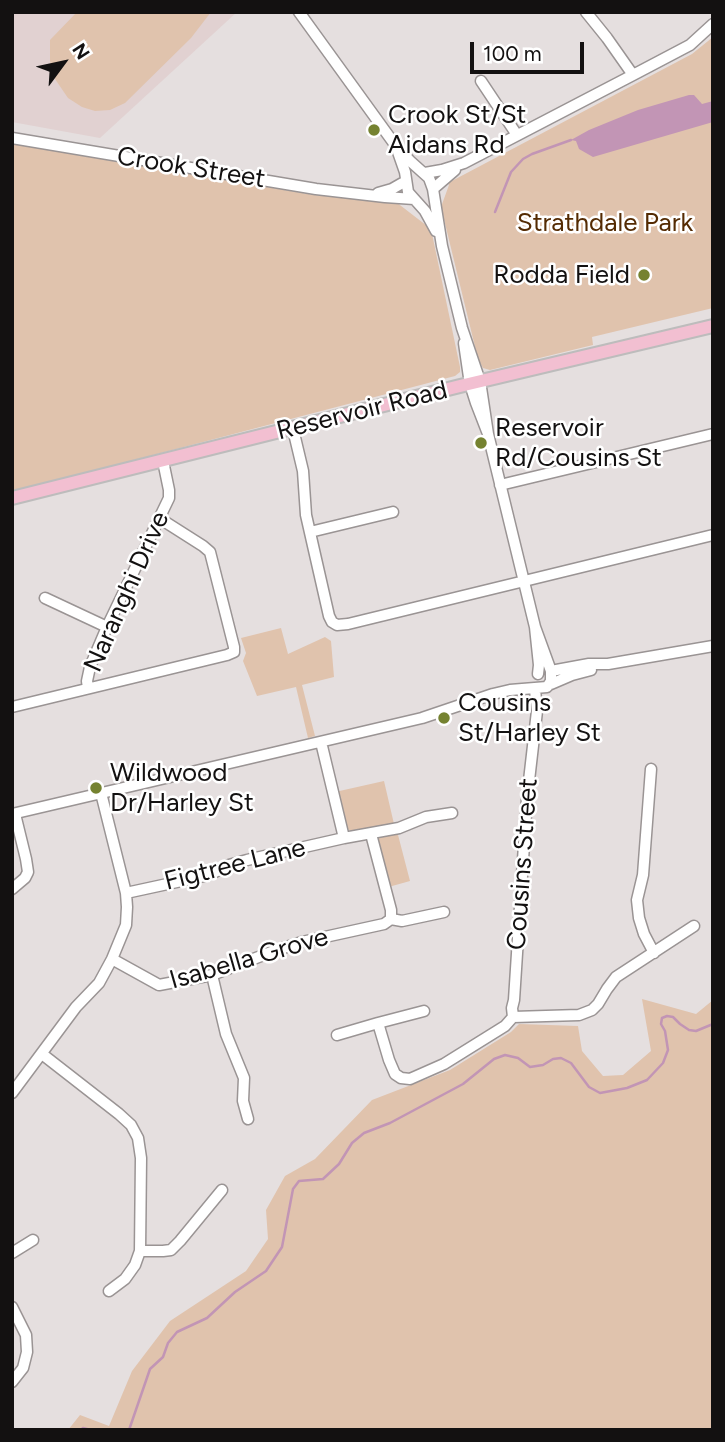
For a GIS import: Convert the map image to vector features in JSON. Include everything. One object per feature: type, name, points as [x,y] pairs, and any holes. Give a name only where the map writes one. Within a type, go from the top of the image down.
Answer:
[{"type":"main road","name":"Reservoir Road","points":[[12,498],[713,326]]},
{"type":"street","points":[[299,12],[393,142],[429,178],[462,328],[465,359],[475,383],[473,396],[488,434],[535,627],[550,671],[550,685]]},
{"type":"street","points":[[586,12],[633,75]]},
{"type":"street","points":[[406,180],[415,173],[464,163],[690,45],[713,24]]},
{"type":"street","points":[[481,81],[517,135]]},
{"type":"street","name":"Crook Street","points":[[12,138],[317,188],[415,199]]},
{"type":"street","points":[[393,142],[404,166],[406,188],[431,220],[442,246]]},
{"type":"street","points":[[415,199],[424,198],[464,163]]},
{"type":"street","name":"Crook Street","points":[[370,194],[392,189],[406,180]]},
{"type":"street","points":[[293,429],[303,471],[304,507],[329,616],[337,625],[713,535]]},
{"type":"street","points":[[500,485],[713,434]]},
{"type":"street","name":"Naranghi Drive","points":[[12,706],[88,688],[90,667],[169,494],[163,461]]},
{"type":"street","points":[[310,532],[393,512]]},
{"type":"street","points":[[88,688],[227,655],[234,650],[210,552],[159,518]]},
{"type":"street","points":[[45,598],[107,627]]},
{"type":"street","points":[[535,627],[539,665],[537,676]]},
{"type":"street","points":[[509,690],[535,689],[608,664],[713,646]]},
{"type":"street","points":[[12,889],[28,872],[14,814],[432,716],[478,698],[509,690],[550,671],[589,664],[608,664]]},
{"type":"street","name":"Cousins Street","points":[[513,1017],[527,798],[537,711],[537,676]]},
{"type":"street","name":"Cousins Street","points":[[537,711],[550,685]]},
{"type":"street","points":[[321,742],[344,838]]},
{"type":"street","points":[[651,769],[643,876],[637,900],[642,926],[654,953]]},
{"type":"street","points":[[12,1093],[76,1006],[99,983],[126,925],[127,893],[100,793]]},
{"type":"street","name":"Figtree Lane","points":[[127,893],[209,875],[247,860],[399,828],[426,817],[452,813]]},
{"type":"street","points":[[371,834],[391,919]]},
{"type":"street","name":"Isabella Grove","points":[[111,959],[159,985],[212,975],[302,942],[384,925],[391,919],[402,921],[444,912]]},
{"type":"street","points":[[378,1023],[395,1074],[410,1079],[444,1065],[505,1026],[513,1017],[579,1015],[592,1010],[617,977],[694,926]]},
{"type":"street","points":[[212,975],[226,1034],[244,1078],[243,1101],[248,1119]]},
{"type":"street","points":[[337,1035],[424,1011]]},
{"type":"street","points":[[42,1054],[119,1114],[131,1125],[138,1138],[141,1158],[140,1251],[135,1265],[125,1279],[109,1291]]},
{"type":"street","points":[[140,1251],[171,1250],[222,1190]]},
{"type":"street","points":[[12,1253],[33,1240]]},
{"type":"street","points":[[12,1307],[26,1335],[27,1352],[23,1368],[12,1382]]},
{"type":"shaded area","points":[[12,12],[237,12],[100,138],[12,122]]},
{"type":"shaded area","points":[[694,95],[702,104],[713,101],[713,122],[593,157],[579,149],[576,141],[571,140],[638,110]]},
{"type":"green space","points":[[77,12],[211,12],[191,38],[125,103],[110,110],[95,111],[68,98],[55,79],[50,61],[50,40]]},
{"type":"green space","name":"Strathdale Park","points":[[713,37],[713,308],[592,337],[593,345],[490,370],[483,368],[478,359],[441,207],[448,183],[692,54]]},
{"type":"green space","points":[[12,144],[314,195],[396,202],[431,229],[460,372],[455,376],[12,492]]},
{"type":"green space","points":[[281,628],[288,654],[325,637],[331,641],[334,677],[302,685],[315,736],[308,738],[296,687],[257,696],[243,661],[246,653],[241,638]]},
{"type":"green space","points":[[384,781],[394,824],[352,831],[347,829],[335,792]]},
{"type":"green space","points":[[397,831],[410,881],[385,888],[373,836]]},
{"type":"green space","points":[[642,999],[696,1014],[713,1000],[713,1430],[68,1430],[80,1415],[109,1426],[132,1371],[170,1321],[246,1271],[268,1239],[266,1210],[285,1176],[315,1159],[372,1100],[450,1070],[511,1032],[519,1024],[578,1026],[582,1051],[603,1076],[623,1075],[651,1051]]},
{"type":"waterway","points":[[495,212],[511,172],[523,159],[571,140]]},
{"type":"waterway","points":[[129,1430],[150,1369],[163,1357],[168,1343],[177,1332],[207,1318],[235,1292],[266,1271],[282,1247],[293,1189],[299,1181],[323,1179],[339,1164],[352,1143],[364,1133],[390,1123],[463,1084],[494,1059],[505,1055],[518,1058],[530,1067],[561,1058],[571,1063],[589,1087],[600,1093],[627,1088],[647,1080],[663,1063],[668,1050],[662,1018],[673,1017],[689,1030],[696,1031],[713,1024]]},
{"type":"waterway","points":[[81,1430],[91,1430]]},
{"type":"place","name":"Crook St/St Aidans Rd","points":[[374,130]]},
{"type":"place","name":"Rodda Field","points":[[644,275]]},
{"type":"place","name":"Reservoir Rd/Cousins St","points":[[481,443]]},
{"type":"place","name":"Cousins St/Harley St","points":[[444,718]]},
{"type":"place","name":"Wildwood Dr/Harley St","points":[[96,788]]}]
